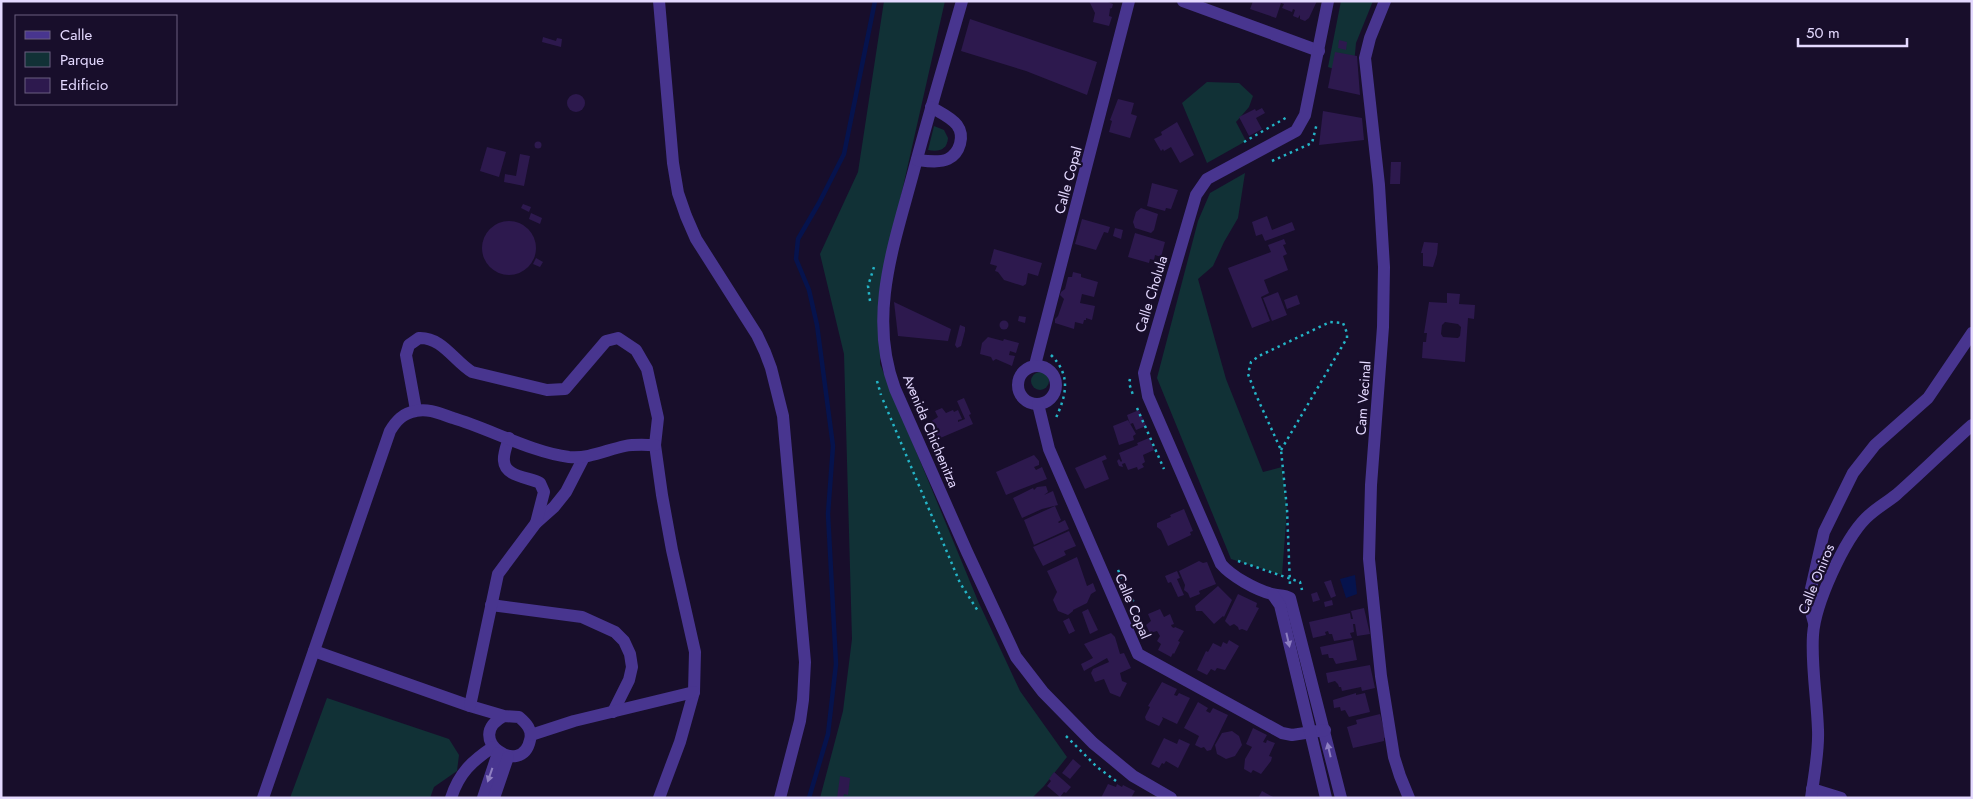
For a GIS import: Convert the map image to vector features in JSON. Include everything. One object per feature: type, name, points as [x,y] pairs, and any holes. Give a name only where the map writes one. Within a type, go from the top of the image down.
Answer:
[{"type":"street","points":[[659,1],[672,163],[678,193],[696,239],[757,335],[771,368],[783,416],[805,662],[800,721],[780,798]]},
{"type":"street","name":"Avenida Chichenitza","points":[[962,1],[889,261],[884,291],[883,334],[887,363],[895,389],[1016,657],[1043,692],[1093,743],[1132,776],[1171,798]]},
{"type":"street","name":"Calle Copal","points":[[1035,365],[1129,1]]},
{"type":"street","points":[[1183,1],[1319,51]]},
{"type":"street","name":"Calle Cholula","points":[[1290,598],[1285,595],[1273,595],[1229,572],[1221,564],[1148,396],[1144,373],[1196,195],[1207,179],[1296,131],[1305,115],[1328,1]]},
{"type":"street","name":"Cam Vecinal","points":[[1385,1],[1370,38],[1365,58],[1379,186],[1384,267],[1382,336],[1371,485],[1369,559],[1382,686],[1394,757],[1409,798]]},
{"type":"street","points":[[917,160],[947,159],[957,151],[961,142],[960,131],[956,124],[931,107]]},
{"type":"street","points":[[1814,623],[1811,612],[1810,593],[1824,532],[1853,473],[1875,445],[1928,398],[1972,334]]},
{"type":"street","points":[[416,410],[406,350],[412,341],[419,338],[434,340],[462,366],[472,372],[547,390],[565,389],[606,341],[618,338],[636,350],[648,369],[658,418],[655,445],[672,550],[695,652],[694,692],[680,742],[659,798]]},
{"type":"street","points":[[1035,365],[1047,368],[1055,377],[1056,383],[1056,389],[1050,399],[1038,404],[1026,401],[1021,396],[1018,385],[1021,374],[1029,367],[1035,365]]},
{"type":"street","name":"Calle Copal","points":[[1038,404],[1049,449],[1138,654],[1282,733],[1292,735],[1325,730]]},
{"type":"street","points":[[262,798],[390,431],[396,422],[405,414],[416,410],[427,410],[557,455],[584,457],[626,446],[655,445]]},
{"type":"street","name":"Calle Oniros","points":[[1812,793],[1818,732],[1812,654],[1814,623],[1842,552],[1856,529],[1866,518],[1884,505],[1972,425]]},
{"type":"street","points":[[509,438],[504,461],[508,470],[514,474],[536,481],[542,486],[544,492],[536,523]]},
{"type":"street","points":[[470,706],[498,574],[536,523],[554,507],[566,492],[584,457]]},
{"type":"street","points":[[1273,595],[1280,605],[1326,798]]},
{"type":"street","points":[[1290,598],[1341,798]]},
{"type":"street","points":[[490,605],[582,617],[615,632],[624,641],[630,654],[632,667],[629,680],[613,712]]},
{"type":"street","points":[[314,652],[470,706],[504,716],[519,717],[529,728],[531,735],[524,751],[520,754],[500,752],[478,758],[460,776],[451,798]]},
{"type":"street","points":[[531,735],[574,721],[694,692]]},
{"type":"street","points":[[494,798],[500,752],[490,740],[490,733],[497,720],[504,716]]},
{"type":"street","points":[[483,798],[500,752]]},
{"type":"street","points":[[1812,793],[1841,798]]},
{"type":"path","points":[[1238,146],[1294,113]]},
{"type":"path","points":[[1270,162],[1312,143],[1318,116]]},
{"type":"path","points":[[870,305],[868,286],[877,258]]},
{"type":"path","points":[[1281,450],[1347,338],[1347,333],[1342,323],[1330,322],[1259,356],[1251,362],[1248,374],[1281,450],[1290,598]]},
{"type":"path","points":[[1045,348],[1059,363],[1066,381],[1063,403],[1055,421]]},
{"type":"path","points":[[1132,374],[1129,383],[1134,398]]},
{"type":"path","points":[[877,377],[878,386],[960,583],[981,615]]},
{"type":"path","points":[[1136,406],[1165,470]]},
{"type":"path","points":[[1231,559],[1300,582],[1302,591]]},
{"type":"path","points":[[1116,568],[1137,609],[1148,642]]},
{"type":"path","points":[[1063,733],[1097,767],[1120,783]]},
{"type":"green space","points":[[884,1],[945,1],[882,280],[880,364],[978,601],[1020,691],[1067,757],[1032,798],[820,798],[843,711],[852,639],[844,354],[820,254],[858,172]]},
{"type":"green space","points":[[1341,1],[1373,1],[1356,43],[1353,75],[1328,67]]},
{"type":"green space","points":[[1207,82],[1239,83],[1253,96],[1249,107],[1236,122],[1246,141],[1207,163],[1182,103]]},
{"type":"green space","points":[[934,126],[944,130],[948,138],[944,148],[936,151],[928,150]]},
{"type":"green space","points":[[1245,173],[1238,218],[1213,266],[1198,279],[1226,379],[1263,472],[1282,467],[1287,509],[1282,575],[1231,559],[1157,378],[1198,221],[1210,193]]},
{"type":"green space","points":[[1040,372],[1046,375],[1049,381],[1046,387],[1040,390],[1034,387],[1031,381],[1034,375]]},
{"type":"green space","points":[[327,698],[449,739],[459,755],[457,771],[434,787],[430,798],[290,798]]},
{"type":"shaded area","points":[[1355,575],[1357,594],[1346,598],[1340,579]]},
{"type":"building","points":[[1089,1],[1110,1],[1108,2],[1113,4],[1112,8],[1109,9],[1109,16],[1112,17],[1109,26],[1093,22],[1095,13]]},
{"type":"building","points":[[1253,1],[1317,1],[1309,18],[1305,21],[1300,19],[1300,15],[1298,18],[1293,16],[1295,10],[1293,9],[1292,12],[1282,8],[1284,4],[1281,3],[1276,18],[1250,9]]},
{"type":"building","points":[[970,19],[1097,62],[1087,95],[1026,71],[961,51]]},
{"type":"building","points":[[543,37],[556,41],[557,38],[562,39],[561,47],[542,42]]},
{"type":"building","points":[[1339,40],[1347,42],[1346,50],[1338,48]]},
{"type":"building","points":[[1335,52],[1357,56],[1360,95],[1328,88]]},
{"type":"building","points":[[576,94],[582,97],[585,103],[582,109],[576,112],[570,109],[567,103],[570,97]]},
{"type":"building","points":[[1118,99],[1134,103],[1131,114],[1137,116],[1130,138],[1109,132],[1112,121],[1110,120]]},
{"type":"building","points":[[1262,108],[1265,113],[1256,118],[1262,129],[1249,136],[1239,117],[1255,109],[1256,111]]},
{"type":"building","points":[[1323,111],[1362,118],[1364,140],[1319,145]]},
{"type":"building","points":[[1177,122],[1194,155],[1180,163],[1171,147],[1161,151],[1154,139],[1162,135],[1161,132]]},
{"type":"building","points":[[538,141],[542,145],[538,149],[534,145]]},
{"type":"building","points":[[487,147],[506,152],[499,177],[480,171]]},
{"type":"building","points":[[520,154],[530,156],[524,186],[504,182],[505,174],[516,176]]},
{"type":"building","points":[[1391,162],[1401,162],[1400,184],[1390,184]]},
{"type":"building","points":[[1152,183],[1178,190],[1171,209],[1166,208],[1165,211],[1147,206]]},
{"type":"building","points":[[523,204],[531,207],[529,212],[521,208]]},
{"type":"building","points":[[1141,208],[1158,214],[1154,230],[1151,233],[1135,228],[1133,222],[1136,212]]},
{"type":"building","points":[[531,213],[542,218],[540,224],[529,219]]},
{"type":"building","points":[[1267,216],[1272,230],[1292,222],[1295,230],[1265,241],[1262,234],[1256,236],[1252,222]]},
{"type":"building","points":[[1082,219],[1110,227],[1108,233],[1104,232],[1096,250],[1075,244]]},
{"type":"building","points":[[509,221],[519,223],[528,229],[534,238],[536,248],[534,258],[528,267],[519,273],[509,275],[499,273],[490,267],[484,258],[482,248],[484,238],[490,229],[499,223]]},
{"type":"building","points":[[1115,228],[1123,230],[1121,239],[1113,236]]},
{"type":"building","points":[[1135,233],[1165,242],[1161,257],[1155,255],[1154,260],[1150,259],[1149,263],[1128,257]]},
{"type":"building","points":[[1284,239],[1286,244],[1283,245],[1287,254],[1283,256],[1288,270],[1264,280],[1269,293],[1261,297],[1270,321],[1252,328],[1228,268],[1271,252],[1268,245]]},
{"type":"building","points":[[1424,242],[1438,243],[1433,267],[1423,266],[1423,253],[1421,253]]},
{"type":"building","points":[[994,249],[1042,263],[1038,276],[1028,273],[1026,284],[1023,286],[1004,280],[995,271],[997,266],[990,264]]},
{"type":"building","points":[[536,258],[543,262],[540,267],[533,264]]},
{"type":"building","points":[[1073,272],[1081,274],[1081,277],[1098,282],[1094,297],[1082,294],[1080,303],[1095,306],[1092,320],[1086,318],[1083,324],[1075,322],[1074,329],[1055,323],[1064,299],[1060,295],[1061,292],[1065,289],[1068,277],[1072,277]]},
{"type":"building","points":[[1278,292],[1287,315],[1272,321],[1263,298]]},
{"type":"building","points":[[1447,293],[1460,294],[1459,304],[1475,305],[1474,319],[1468,318],[1465,362],[1422,358],[1423,342],[1426,342],[1427,333],[1424,333],[1429,302],[1447,303]],"holes":[[[1445,322],[1458,324],[1461,327],[1458,338],[1443,337],[1441,334],[1442,325]]]},
{"type":"building","points":[[1297,295],[1300,304],[1287,309],[1284,300]]},
{"type":"building","points":[[894,302],[951,329],[948,341],[898,336]]},
{"type":"building","points":[[1019,316],[1026,317],[1025,323],[1018,321]]},
{"type":"building","points":[[1004,321],[1008,325],[1004,329],[1000,325]]},
{"type":"building","points":[[960,325],[965,327],[965,331],[961,346],[957,348],[955,345]]},
{"type":"building","points":[[988,337],[1019,343],[1016,353],[1010,351],[1009,355],[1015,356],[1012,366],[996,359],[993,361],[991,357],[980,354],[982,343]]},
{"type":"building","points":[[964,398],[973,424],[938,439],[930,422],[938,417],[935,411],[942,408],[946,413],[958,410],[962,419],[958,420],[958,422],[965,419],[957,401]]},
{"type":"building","points":[[1139,410],[1146,426],[1136,430],[1133,423],[1130,424],[1127,415]]},
{"type":"building","points":[[1128,420],[1136,434],[1133,436],[1134,440],[1119,445],[1113,426]]},
{"type":"building","points":[[1149,438],[1154,450],[1143,455],[1145,462],[1142,464],[1144,467],[1138,470],[1137,467],[1128,470],[1125,463],[1122,464],[1123,467],[1119,466],[1117,461],[1119,459],[1122,461],[1119,453]]},
{"type":"building","points":[[1034,455],[1039,461],[1039,465],[1034,467],[1036,470],[1042,467],[1047,479],[1006,495],[996,472]]},
{"type":"building","points":[[1105,455],[1107,459],[1102,461],[1109,479],[1085,489],[1075,468]]},
{"type":"building","points":[[1046,486],[1048,492],[1044,495],[1053,491],[1058,505],[1042,509],[1022,518],[1013,498],[1033,488],[1034,490],[1037,487]]},
{"type":"building","points":[[1055,506],[1061,520],[1058,522],[1065,520],[1069,529],[1034,545],[1024,520]]},
{"type":"building","points":[[1184,509],[1193,531],[1190,532],[1191,535],[1168,546],[1161,530],[1157,527],[1157,523]]},
{"type":"building","points":[[1069,531],[1076,546],[1064,551],[1066,555],[1043,566],[1033,547]]},
{"type":"building","points":[[1077,557],[1087,586],[1093,583],[1096,591],[1091,594],[1087,603],[1073,610],[1068,615],[1058,611],[1053,600],[1057,592],[1047,571]]},
{"type":"building","points":[[1199,561],[1207,562],[1216,584],[1199,591],[1200,594],[1190,598],[1184,590],[1185,585],[1179,571]]},
{"type":"building","points":[[1177,571],[1180,578],[1177,579],[1184,595],[1178,597],[1171,582],[1168,583],[1165,576]]},
{"type":"building","points":[[1331,580],[1336,596],[1331,598],[1324,582]]},
{"type":"building","points":[[1218,586],[1232,600],[1224,617],[1214,624],[1202,611],[1196,611],[1195,606]]},
{"type":"building","points":[[1317,592],[1320,600],[1313,602],[1311,594]]},
{"type":"building","points":[[1238,594],[1257,603],[1256,607],[1259,608],[1247,631],[1239,630],[1234,624],[1230,626],[1225,621]]},
{"type":"building","points":[[1332,600],[1333,605],[1325,607],[1324,602]]},
{"type":"building","points":[[1364,608],[1370,634],[1357,636],[1355,624],[1353,624],[1354,632],[1350,633],[1352,638],[1334,641],[1332,634],[1329,634],[1328,631],[1325,632],[1326,635],[1313,638],[1309,622],[1350,613],[1351,619],[1353,619],[1351,611]]},
{"type":"building","points":[[1088,609],[1098,630],[1090,634],[1082,612]]},
{"type":"building","points":[[1160,609],[1164,617],[1170,614],[1174,624],[1171,625],[1172,627],[1184,631],[1171,657],[1158,650],[1161,644],[1157,641],[1160,636],[1157,631],[1150,633],[1146,625],[1151,621],[1148,614]]},
{"type":"building","points":[[1069,618],[1075,631],[1069,634],[1063,621]]},
{"type":"building","points":[[1111,633],[1115,637],[1120,654],[1124,653],[1131,668],[1120,673],[1122,681],[1127,683],[1120,697],[1110,693],[1104,679],[1095,682],[1091,673],[1093,669],[1109,662],[1107,658],[1084,671],[1081,664],[1093,658],[1084,644]]},
{"type":"building","points":[[1229,640],[1239,646],[1225,670],[1217,668],[1215,671],[1211,669],[1207,675],[1197,670],[1206,651],[1208,652],[1213,643],[1221,647],[1223,642],[1227,644]]},
{"type":"building","points":[[1353,640],[1357,660],[1336,664],[1333,658],[1329,658],[1328,654],[1322,655],[1320,647]]},
{"type":"building","points":[[1370,665],[1375,688],[1362,691],[1361,687],[1342,691],[1335,681],[1328,683],[1326,673]]},
{"type":"building","points":[[1162,682],[1177,689],[1174,695],[1177,696],[1179,693],[1190,698],[1177,724],[1162,717],[1163,719],[1159,726],[1146,720],[1145,717],[1150,707],[1148,706]]},
{"type":"building","points":[[1356,693],[1356,695],[1365,693],[1370,712],[1349,717],[1345,710],[1341,711],[1340,707],[1334,708],[1333,700]]},
{"type":"building","points":[[1198,702],[1208,708],[1206,711],[1210,713],[1213,708],[1228,715],[1211,750],[1207,751],[1204,747],[1201,748],[1195,745],[1199,736],[1184,728]]},
{"type":"building","points":[[1380,714],[1386,737],[1384,741],[1353,748],[1347,727],[1357,724],[1356,720]]},
{"type":"building","points":[[1253,728],[1267,735],[1263,742],[1266,743],[1267,740],[1275,743],[1269,756],[1272,757],[1271,761],[1261,774],[1253,770],[1251,773],[1244,769],[1245,759],[1252,747],[1246,744]]},
{"type":"building","points":[[1232,731],[1239,736],[1242,745],[1235,756],[1226,759],[1217,754],[1215,745],[1222,733]]},
{"type":"building","points":[[1164,738],[1177,744],[1179,739],[1190,744],[1178,768],[1166,761],[1159,768],[1151,764]]},
{"type":"building","points":[[1073,759],[1081,766],[1070,779],[1062,773]]},
{"type":"building","points":[[1054,772],[1071,787],[1060,797],[1047,786]]},
{"type":"building","points":[[840,776],[850,778],[848,795],[844,794],[843,798],[837,798]]},
{"type":"building","points":[[1108,784],[1116,787],[1117,784],[1122,787],[1123,785],[1135,791],[1131,798],[1101,798]]},
{"type":"building","points":[[1262,791],[1275,798],[1258,798]]},
{"type":"waterway","points":[[809,798],[828,734],[836,664],[828,514],[833,446],[817,325],[809,290],[796,259],[798,239],[844,154],[875,1]]}]
